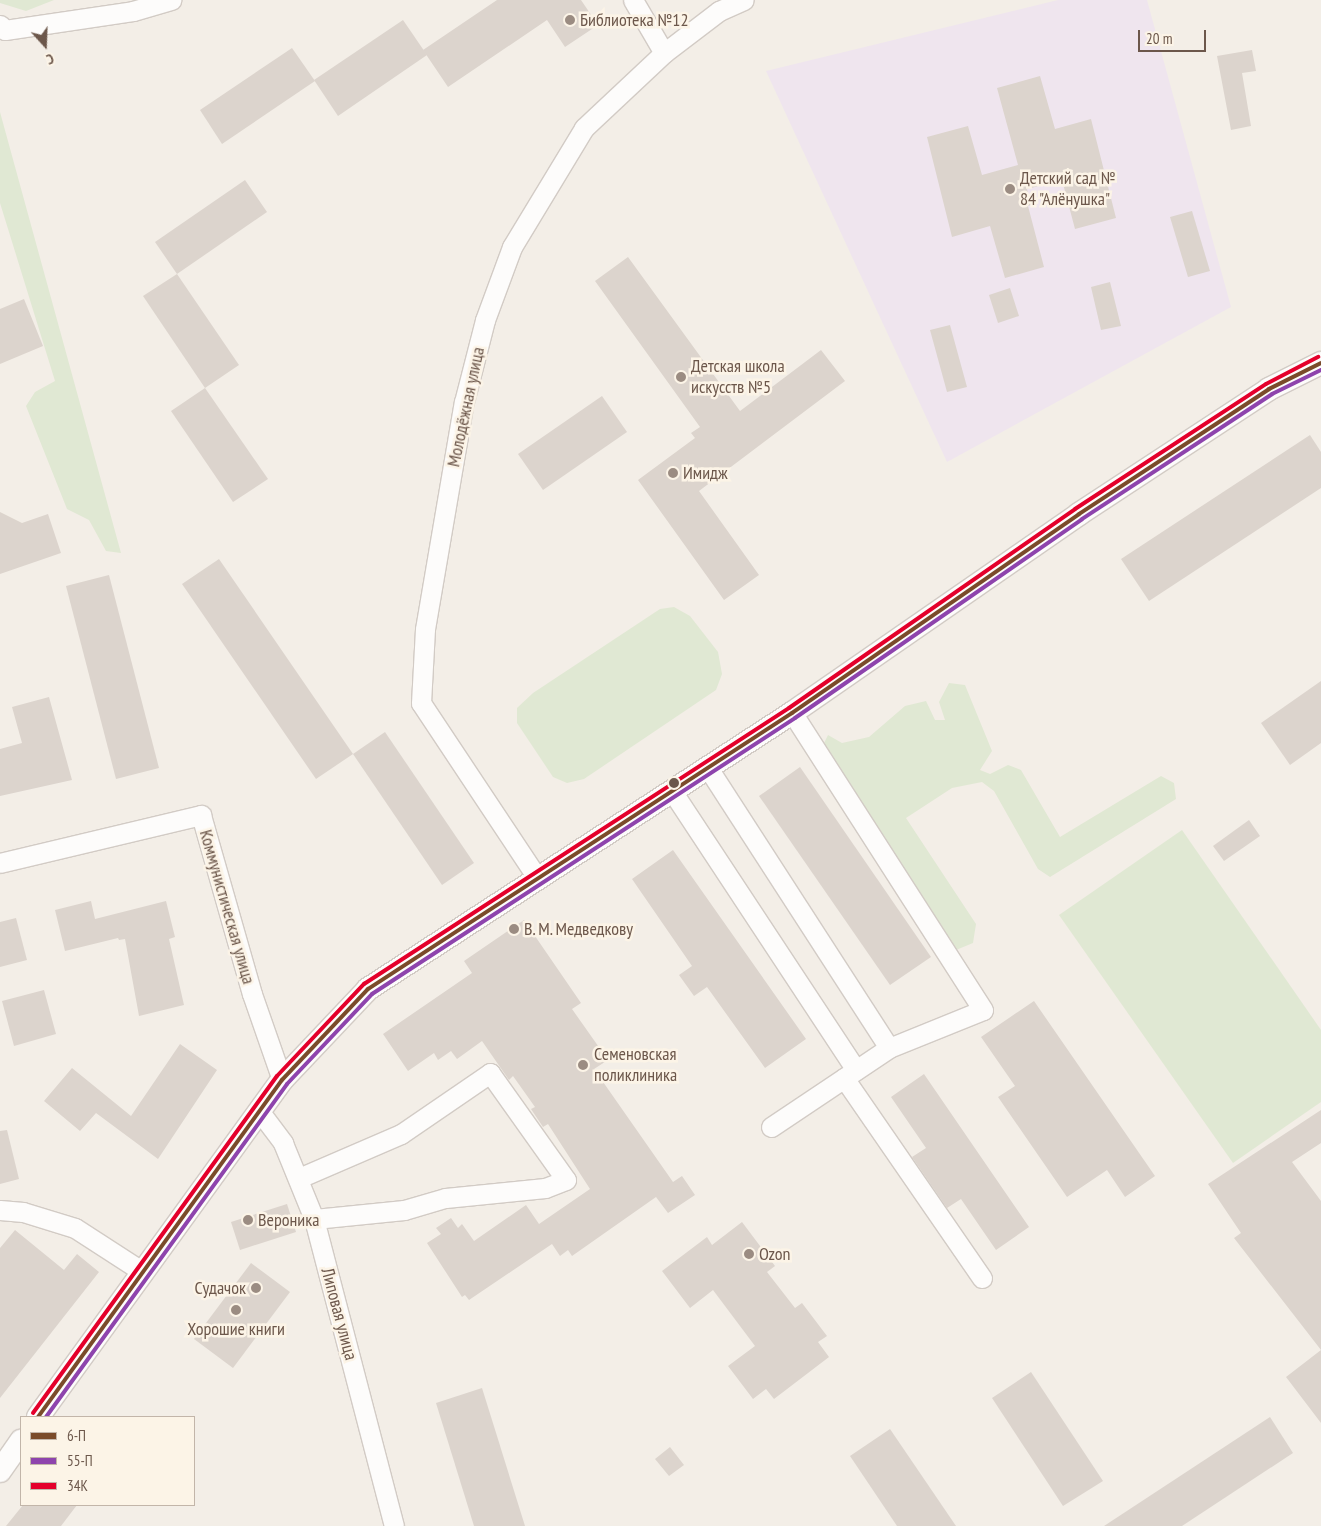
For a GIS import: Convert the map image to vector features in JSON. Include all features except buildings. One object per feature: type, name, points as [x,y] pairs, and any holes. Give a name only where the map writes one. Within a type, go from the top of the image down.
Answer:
[{"type":"street","points":[[0,26],[5,30],[133,11],[171,0]]},
{"type":"street","points":[[633,0],[664,53]]},
{"type":"street","name":"Молодёжная улица","points":[[538,879],[421,703],[425,629],[464,402],[485,320],[512,247],[584,128],[664,53],[719,11],[744,0]]},
{"type":"street","points":[[39,1416],[282,1080],[368,989],[792,713],[1087,508],[1269,390],[1321,363]]},
{"type":"street","points":[[771,1127],[889,1048],[983,1010],[792,713]]},
{"type":"street","points":[[708,768],[889,1048]]},
{"type":"street","points":[[672,791],[850,1074],[982,1278]]},
{"type":"street","name":"Коммунистическая улица","points":[[0,864],[201,815],[252,994],[282,1080]]},
{"type":"street","points":[[299,1178],[401,1134],[490,1073],[566,1180],[545,1188],[445,1198],[404,1210],[314,1219]]},
{"type":"street","name":"Липовая улица","points":[[260,1112],[283,1142],[314,1219],[394,1526]]},
{"type":"street","points":[[0,1210],[23,1212],[75,1228],[142,1272]]},
{"type":"street","points":[[0,1471],[20,1442]]},
{"type":"shaded area","name":"Детский сад № 84 \"Алёнушка\"","points":[[1058,0],[1147,0],[1231,307],[947,462],[766,71]]},
{"type":"green space","points":[[0,0],[54,0],[26,11],[0,3]]},
{"type":"green space","points":[[0,112],[121,553],[106,551],[89,520],[67,509],[26,406],[35,392],[55,381],[0,203]]},
{"type":"green space","points":[[674,607],[690,616],[718,652],[722,674],[716,690],[584,779],[567,783],[553,777],[517,723],[517,708],[533,693],[660,609]]},
{"type":"green space","points":[[949,683],[965,685],[992,751],[980,770],[990,774],[1008,765],[1021,770],[1060,837],[1161,776],[1174,783],[1176,799],[1050,877],[1038,869],[994,791],[982,782],[952,788],[906,818],[976,924],[973,943],[956,950],[824,743],[828,735],[842,743],[869,737],[905,706],[926,701],[935,720],[945,720],[939,702]]},
{"type":"green space","points":[[1182,830],[1321,1030],[1321,1102],[1233,1163],[1059,915]]},
{"type":"transit line","name":"34К","points":[[33,1413],[277,1076],[364,984],[789,708],[1075,509],[1266,384],[1318,357]]},
{"type":"transit line","name":"6-П","points":[[39,1416],[282,1080],[368,989],[792,713],[1079,514],[1269,389],[1321,363]]},
{"type":"transit line","name":"55-П","points":[[47,1416],[287,1084],[372,994],[795,718],[1082,519],[1272,394],[1321,370]]},
{"type":"place","name":"Библиотека №12","points":[[570,20]]},
{"type":"place","name":"Детский сад № 84 \"Алёнушка\"","points":[[1010,189]]},
{"type":"place","name":"Детская школа искусств №5","points":[[681,377]]},
{"type":"place","name":"Имидж","points":[[673,473]]},
{"type":"place","name":"В. М. Медведкову","points":[[514,929]]},
{"type":"place","name":"Семеновская поликлиника","points":[[583,1065]]},
{"type":"place","name":"Вероника","points":[[248,1220]]},
{"type":"place","name":"Ozon","points":[[749,1254]]},
{"type":"place","name":"Судачок","points":[[256,1288]]},
{"type":"place","name":"Хорошие книги","points":[[236,1310]]}]
